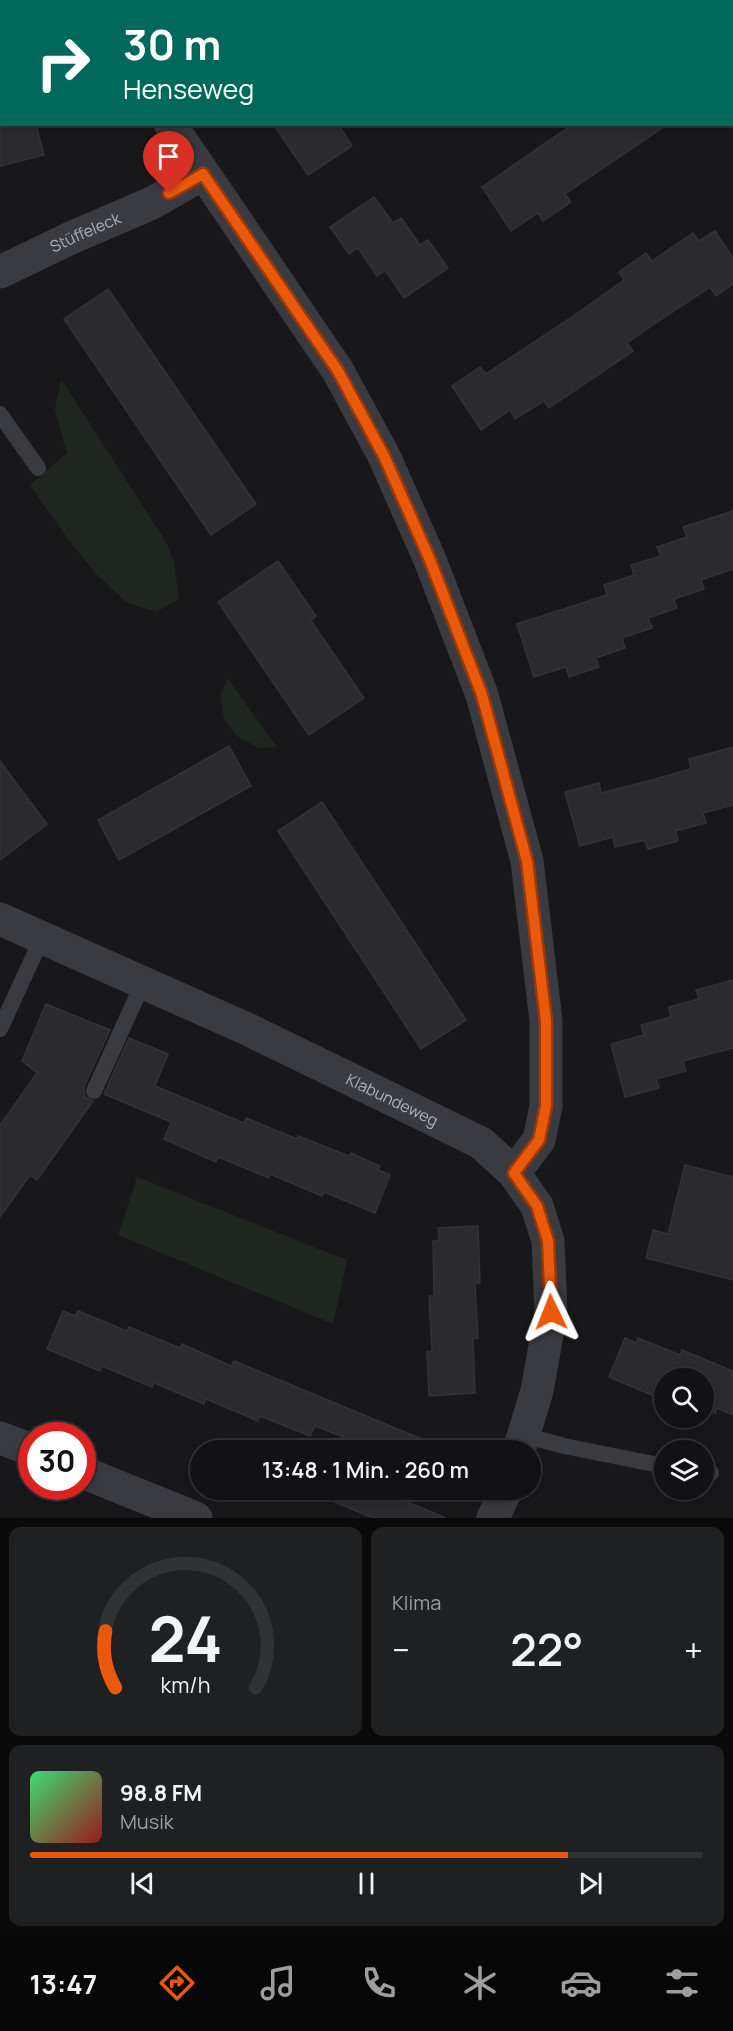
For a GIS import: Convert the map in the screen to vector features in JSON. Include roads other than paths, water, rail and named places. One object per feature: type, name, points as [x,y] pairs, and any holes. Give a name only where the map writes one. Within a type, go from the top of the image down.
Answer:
[{"type":"street","points":[[171,126],[338,371],[384,456],[430,560],[482,695],[527,861],[546,1021],[544,1117],[539,1140],[514,1173]]},
{"type":"street","name":"Stüffeleck","points":[[0,272],[152,203],[203,174]]},
{"type":"street","name":"Klabundeweg","points":[[0,919],[245,1028],[481,1143],[514,1173],[537,1206],[548,1241],[551,1312],[537,1391],[522,1440]]},
{"type":"street","points":[[0,1438],[18,1445]]},
{"type":"street","points":[[96,1478],[196,1518]]},
{"type":"street","points":[[493,1518],[501,1500]]},
{"type":"lane","points":[[0,414],[38,468]]},
{"type":"lane","points":[[0,1029],[42,938]]},
{"type":"lane","points":[[94,1091],[143,983]]},
{"type":"lane","points":[[541,1444],[564,1446],[654,1464]]}]
